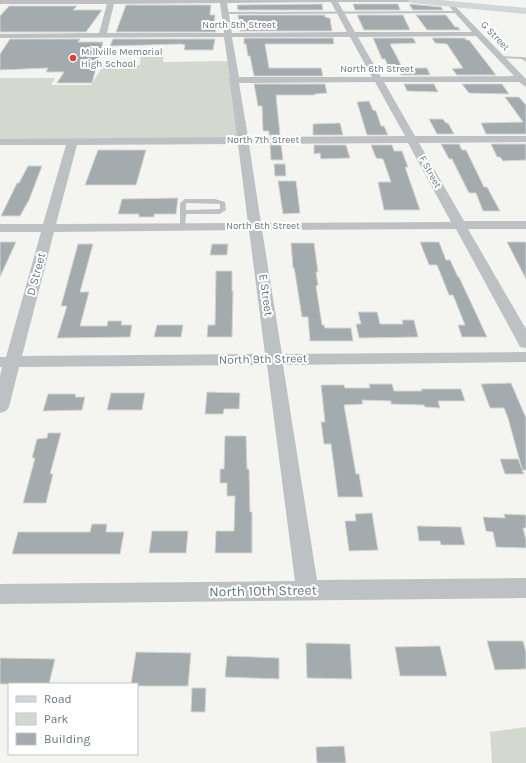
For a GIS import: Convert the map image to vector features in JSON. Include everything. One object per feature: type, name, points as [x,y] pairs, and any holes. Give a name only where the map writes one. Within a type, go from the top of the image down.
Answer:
[{"type":"main road","points":[[413,0],[526,11]]},
{"type":"street","points":[[0,2],[111,1],[224,5],[334,0],[413,0]]},
{"type":"street","name":"F Street","points":[[334,0],[526,343]]},
{"type":"street","points":[[102,36],[111,1]]},
{"type":"street","name":"G Street","points":[[449,4],[523,79]]},
{"type":"street","name":"E Street","points":[[224,5],[233,80],[256,226],[307,590]]},
{"type":"street","name":"North 5th Street","points":[[0,36],[479,34]]},
{"type":"street","name":"North 6th Street","points":[[233,80],[523,79]]},
{"type":"street","name":"North 7th Street","points":[[0,142],[526,139]]},
{"type":"street","name":"D Street","points":[[0,407],[6,362],[49,228],[72,142]]},
{"type":"street","name":"North 8th Street","points":[[0,228],[526,225]]},
{"type":"street","name":"North 9th Street","points":[[6,362],[526,357]]},
{"type":"street","name":"North 10th Street","points":[[0,594],[526,588]]},
{"type":"lane","points":[[224,5],[340,12],[456,12]]},
{"type":"lane","points":[[500,57],[525,60]]},
{"type":"lane","points":[[182,212],[220,212],[223,210],[223,203],[220,201],[185,201],[183,203],[182,212],[182,227]]},
{"type":"green space","points":[[141,49],[164,49],[163,62],[228,61],[241,140],[0,142],[0,78],[55,78],[51,85],[91,85],[103,66],[140,65]]},
{"type":"green space","points":[[526,727],[526,763],[492,763],[490,732]]},
{"type":"building","points":[[322,4],[323,10],[238,10],[237,5]]},
{"type":"building","points":[[353,4],[398,4],[400,10],[355,10]]},
{"type":"building","points":[[409,4],[441,7],[443,10],[413,10]]},
{"type":"building","points":[[126,5],[211,5],[210,15],[215,15],[214,26],[216,32],[116,32]]},
{"type":"building","points":[[9,6],[77,6],[73,10],[102,10],[86,32],[0,32],[0,16]]},
{"type":"building","points":[[238,15],[325,15],[325,17],[330,18],[332,31],[240,31]]},
{"type":"building","points":[[357,15],[403,15],[410,30],[364,30]]},
{"type":"building","points":[[416,15],[446,15],[455,27],[458,27],[460,30],[427,30]]},
{"type":"building","points":[[244,38],[333,38],[334,44],[265,44],[269,68],[321,68],[323,76],[254,76],[250,56],[248,56],[246,44],[244,44]]},
{"type":"building","points":[[373,38],[413,38],[416,43],[390,44],[402,67],[389,68],[385,59],[382,59]]},
{"type":"building","points":[[432,38],[465,38],[466,40],[469,40],[496,75],[457,75],[452,69],[463,68],[447,44],[435,43]]},
{"type":"building","name":"Millville Memorial High School","points":[[10,39],[80,39],[78,42],[103,42],[92,83],[57,83],[64,72],[46,72],[48,68],[0,70],[0,54]]},
{"type":"building","points":[[113,39],[215,39],[213,50],[184,50],[185,45],[181,44],[110,46]]},
{"type":"building","points":[[398,68],[427,68],[430,75],[401,75]]},
{"type":"building","points":[[254,84],[325,84],[327,93],[315,95],[276,95],[280,135],[269,135],[269,131],[263,131],[262,106],[258,106]]},
{"type":"building","points":[[404,84],[434,84],[438,92],[407,91]]},
{"type":"building","points":[[462,84],[502,84],[509,94],[469,93]]},
{"type":"building","points":[[505,97],[519,97],[526,105],[526,134],[486,134],[481,123],[523,122]]},
{"type":"building","points":[[369,101],[373,110],[376,111],[381,126],[384,126],[388,135],[367,135],[357,102]]},
{"type":"building","points":[[429,119],[443,119],[446,123],[448,123],[454,134],[437,134]]},
{"type":"building","points":[[340,123],[343,135],[313,135],[313,124]]},
{"type":"building","points":[[441,144],[459,144],[462,150],[466,150],[484,187],[487,187],[500,211],[483,211],[476,193],[469,193],[452,159],[449,159]]},
{"type":"building","points":[[491,144],[526,144],[526,160],[503,161],[500,157],[497,157]]},
{"type":"building","points":[[270,145],[281,145],[283,160],[271,160]]},
{"type":"building","points":[[314,145],[346,145],[350,158],[321,159],[320,153],[314,154]]},
{"type":"building","points":[[371,145],[392,145],[394,151],[402,151],[408,167],[405,167],[420,210],[384,210],[378,182],[391,182],[383,159],[376,158]]},
{"type":"building","points":[[98,150],[146,150],[136,185],[85,185]]},
{"type":"building","points":[[274,164],[285,164],[286,176],[275,176]]},
{"type":"building","points":[[28,166],[42,166],[29,200],[20,216],[1,216],[17,183],[19,183]]},
{"type":"building","points":[[278,181],[296,181],[300,213],[283,214]]},
{"type":"building","points":[[178,198],[176,214],[154,214],[154,217],[139,217],[139,214],[118,214],[122,199]]},
{"type":"building","points":[[0,242],[16,242],[0,277]]},
{"type":"building","points":[[420,242],[439,242],[446,260],[450,260],[459,277],[487,337],[462,337],[458,325],[465,325],[453,295],[449,295],[437,265],[429,265]]},
{"type":"building","points":[[507,242],[526,242],[526,279]]},
{"type":"building","points":[[291,243],[314,243],[318,272],[316,272],[318,285],[316,286],[322,325],[324,325],[325,328],[351,328],[353,341],[310,341],[308,317],[302,317],[293,268]]},
{"type":"building","points":[[78,244],[93,244],[80,292],[89,292],[80,326],[107,326],[108,321],[122,321],[121,325],[132,325],[130,337],[57,338],[67,306],[61,306]]},
{"type":"building","points":[[212,244],[228,244],[227,255],[210,255]]},
{"type":"building","points":[[216,271],[232,271],[232,337],[207,337],[208,325],[215,325]]},
{"type":"building","points":[[358,312],[377,312],[380,324],[403,324],[402,320],[414,320],[418,337],[359,338],[356,324],[361,324]]},
{"type":"building","points":[[157,325],[183,325],[181,337],[154,337]]},
{"type":"building","points":[[511,383],[526,418],[526,470],[522,470],[524,474],[505,474],[500,459],[518,459],[522,469],[504,408],[490,408],[481,384]]},
{"type":"building","points":[[369,384],[392,384],[394,391],[461,389],[465,401],[438,401],[440,408],[425,407],[424,405],[391,404],[391,401],[362,400],[363,404],[344,405],[356,474],[359,474],[363,497],[338,497],[331,444],[324,444],[321,422],[325,422],[321,385],[344,385],[345,388],[370,388]]},
{"type":"building","points":[[207,392],[240,393],[239,409],[224,409],[223,414],[205,414]]},
{"type":"building","points":[[111,393],[145,393],[142,410],[107,410]]},
{"type":"building","points":[[48,394],[76,394],[75,397],[85,397],[82,410],[43,411]]},
{"type":"building","points":[[48,433],[61,433],[50,474],[53,474],[46,503],[23,503],[35,458],[32,458],[37,439],[47,438]]},
{"type":"building","points":[[225,436],[246,436],[247,469],[249,469],[250,512],[252,512],[252,553],[215,553],[216,531],[234,531],[235,496],[227,496],[227,483],[220,483],[220,469],[224,469]]},
{"type":"building","points":[[372,513],[378,550],[349,551],[345,521],[356,521],[355,514]]},
{"type":"building","points":[[504,514],[526,515],[526,528],[523,528],[526,548],[496,547],[493,532],[486,531],[483,517],[505,518]]},
{"type":"building","points":[[92,524],[107,524],[106,532],[124,532],[120,554],[12,554],[18,532],[90,532]]},
{"type":"building","points":[[417,526],[461,527],[465,545],[441,545],[440,541],[419,541]]},
{"type":"building","points":[[152,531],[188,531],[186,553],[149,553]]},
{"type":"building","points":[[487,641],[523,641],[526,652],[526,669],[495,670]]},
{"type":"building","points":[[306,643],[350,644],[352,679],[307,678]]},
{"type":"building","points":[[440,646],[447,676],[400,676],[395,647]]},
{"type":"building","points":[[136,652],[191,653],[188,686],[138,686],[138,683],[131,683]]},
{"type":"building","points":[[227,656],[279,658],[279,679],[225,677]]},
{"type":"building","points":[[0,658],[55,659],[49,683],[0,684]]},
{"type":"building","points":[[192,688],[206,688],[205,712],[191,712]]},
{"type":"building","points":[[344,746],[346,763],[317,763],[316,747]]},
{"type":"place","name":"Millville Memorial High School","points":[[73,58]]}]
